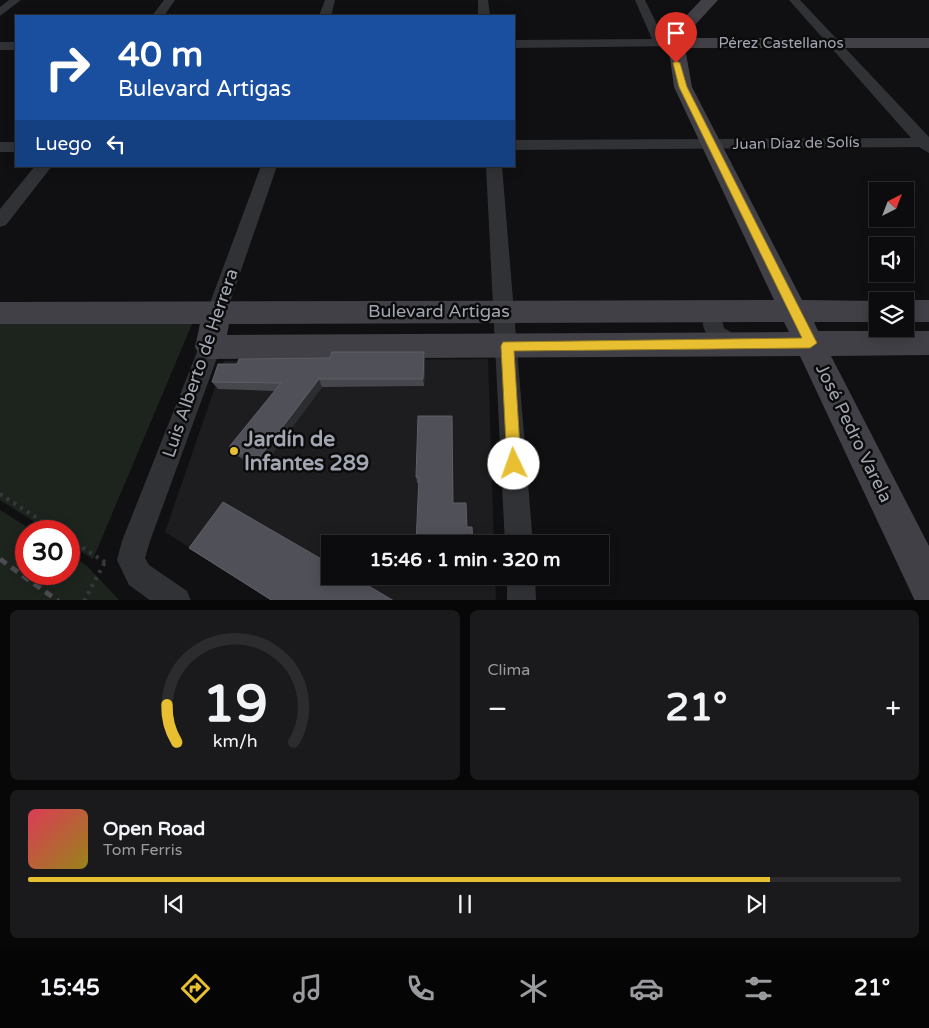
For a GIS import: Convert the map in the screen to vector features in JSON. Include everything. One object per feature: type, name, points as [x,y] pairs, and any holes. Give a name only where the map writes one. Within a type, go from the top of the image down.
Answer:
[{"type":"street","points":[[0,13],[16,0]]},
{"type":"street","points":[[159,15],[170,0]]},
{"type":"street","points":[[325,15],[330,0]]},
{"type":"street","points":[[484,0],[484,15]]},
{"type":"street","name":"José Pedro Varela","points":[[640,0],[671,50],[683,87],[929,587]]},
{"type":"street","points":[[671,50],[692,18],[710,0]]},
{"type":"street","points":[[794,0],[927,144]]},
{"type":"street","name":"Pérez Castellanos","points":[[515,44],[671,50],[833,43],[929,43]]},
{"type":"street","points":[[0,46],[15,46]]},
{"type":"street","name":"Juan Díaz de Solís","points":[[515,145],[927,144]]},
{"type":"street","points":[[0,147],[15,147]]},
{"type":"street","points":[[0,221],[43,167]]},
{"type":"street","name":"Luis Alberto de Herrera","points":[[118,561],[136,541],[210,347],[217,311],[269,167]]},
{"type":"street","points":[[494,167],[518,535]]},
{"type":"street","name":"Bulevard Artigas","points":[[0,313],[505,310],[869,311]]},
{"type":"street","points":[[718,310],[712,320],[715,334],[729,342]]},
{"type":"street","points":[[914,311],[929,311]]},
{"type":"street","name":"Bulevard Artigas","points":[[210,347],[507,346],[729,342],[810,343],[887,337]]},
{"type":"street","name":"Bulevard Artigas","points":[[905,337],[929,342]]},
{"type":"street","points":[[118,561],[177,600]]},
{"type":"street","points":[[521,585],[522,600]]},
{"type":"path","points":[[0,494],[41,520]]},
{"type":"path","points":[[80,543],[118,561],[84,600]]},
{"type":"shaded area","points":[[0,323],[192,324],[93,559],[80,551],[80,520],[32,520],[0,500]]},
{"type":"shaded area","points":[[488,359],[494,535],[321,535],[321,585],[495,585],[496,600],[272,600],[165,532],[224,361]]},
{"type":"shaded area","points":[[0,510],[16,520],[15,585],[80,585],[80,561],[87,566],[119,600],[0,600]]},
{"type":"building","points":[[332,352],[424,352],[423,379],[319,379],[256,462],[229,447],[281,383],[212,382],[218,364],[237,364],[239,359],[330,358]]},
{"type":"building","points":[[418,416],[452,416],[453,503],[466,503],[467,527],[472,527],[472,535],[416,535],[419,477],[416,477]]},
{"type":"building","points":[[223,502],[321,559],[321,585],[367,585],[392,600],[271,600],[189,548]]},
{"type":"railway","points":[[0,559],[57,600]]},
{"type":"place","name":"Jardín de Infantes 289","points":[[234,451]]},
{"type":"route","points":[[514,464],[507,346],[729,342],[810,343],[683,87],[676,63]]}]
